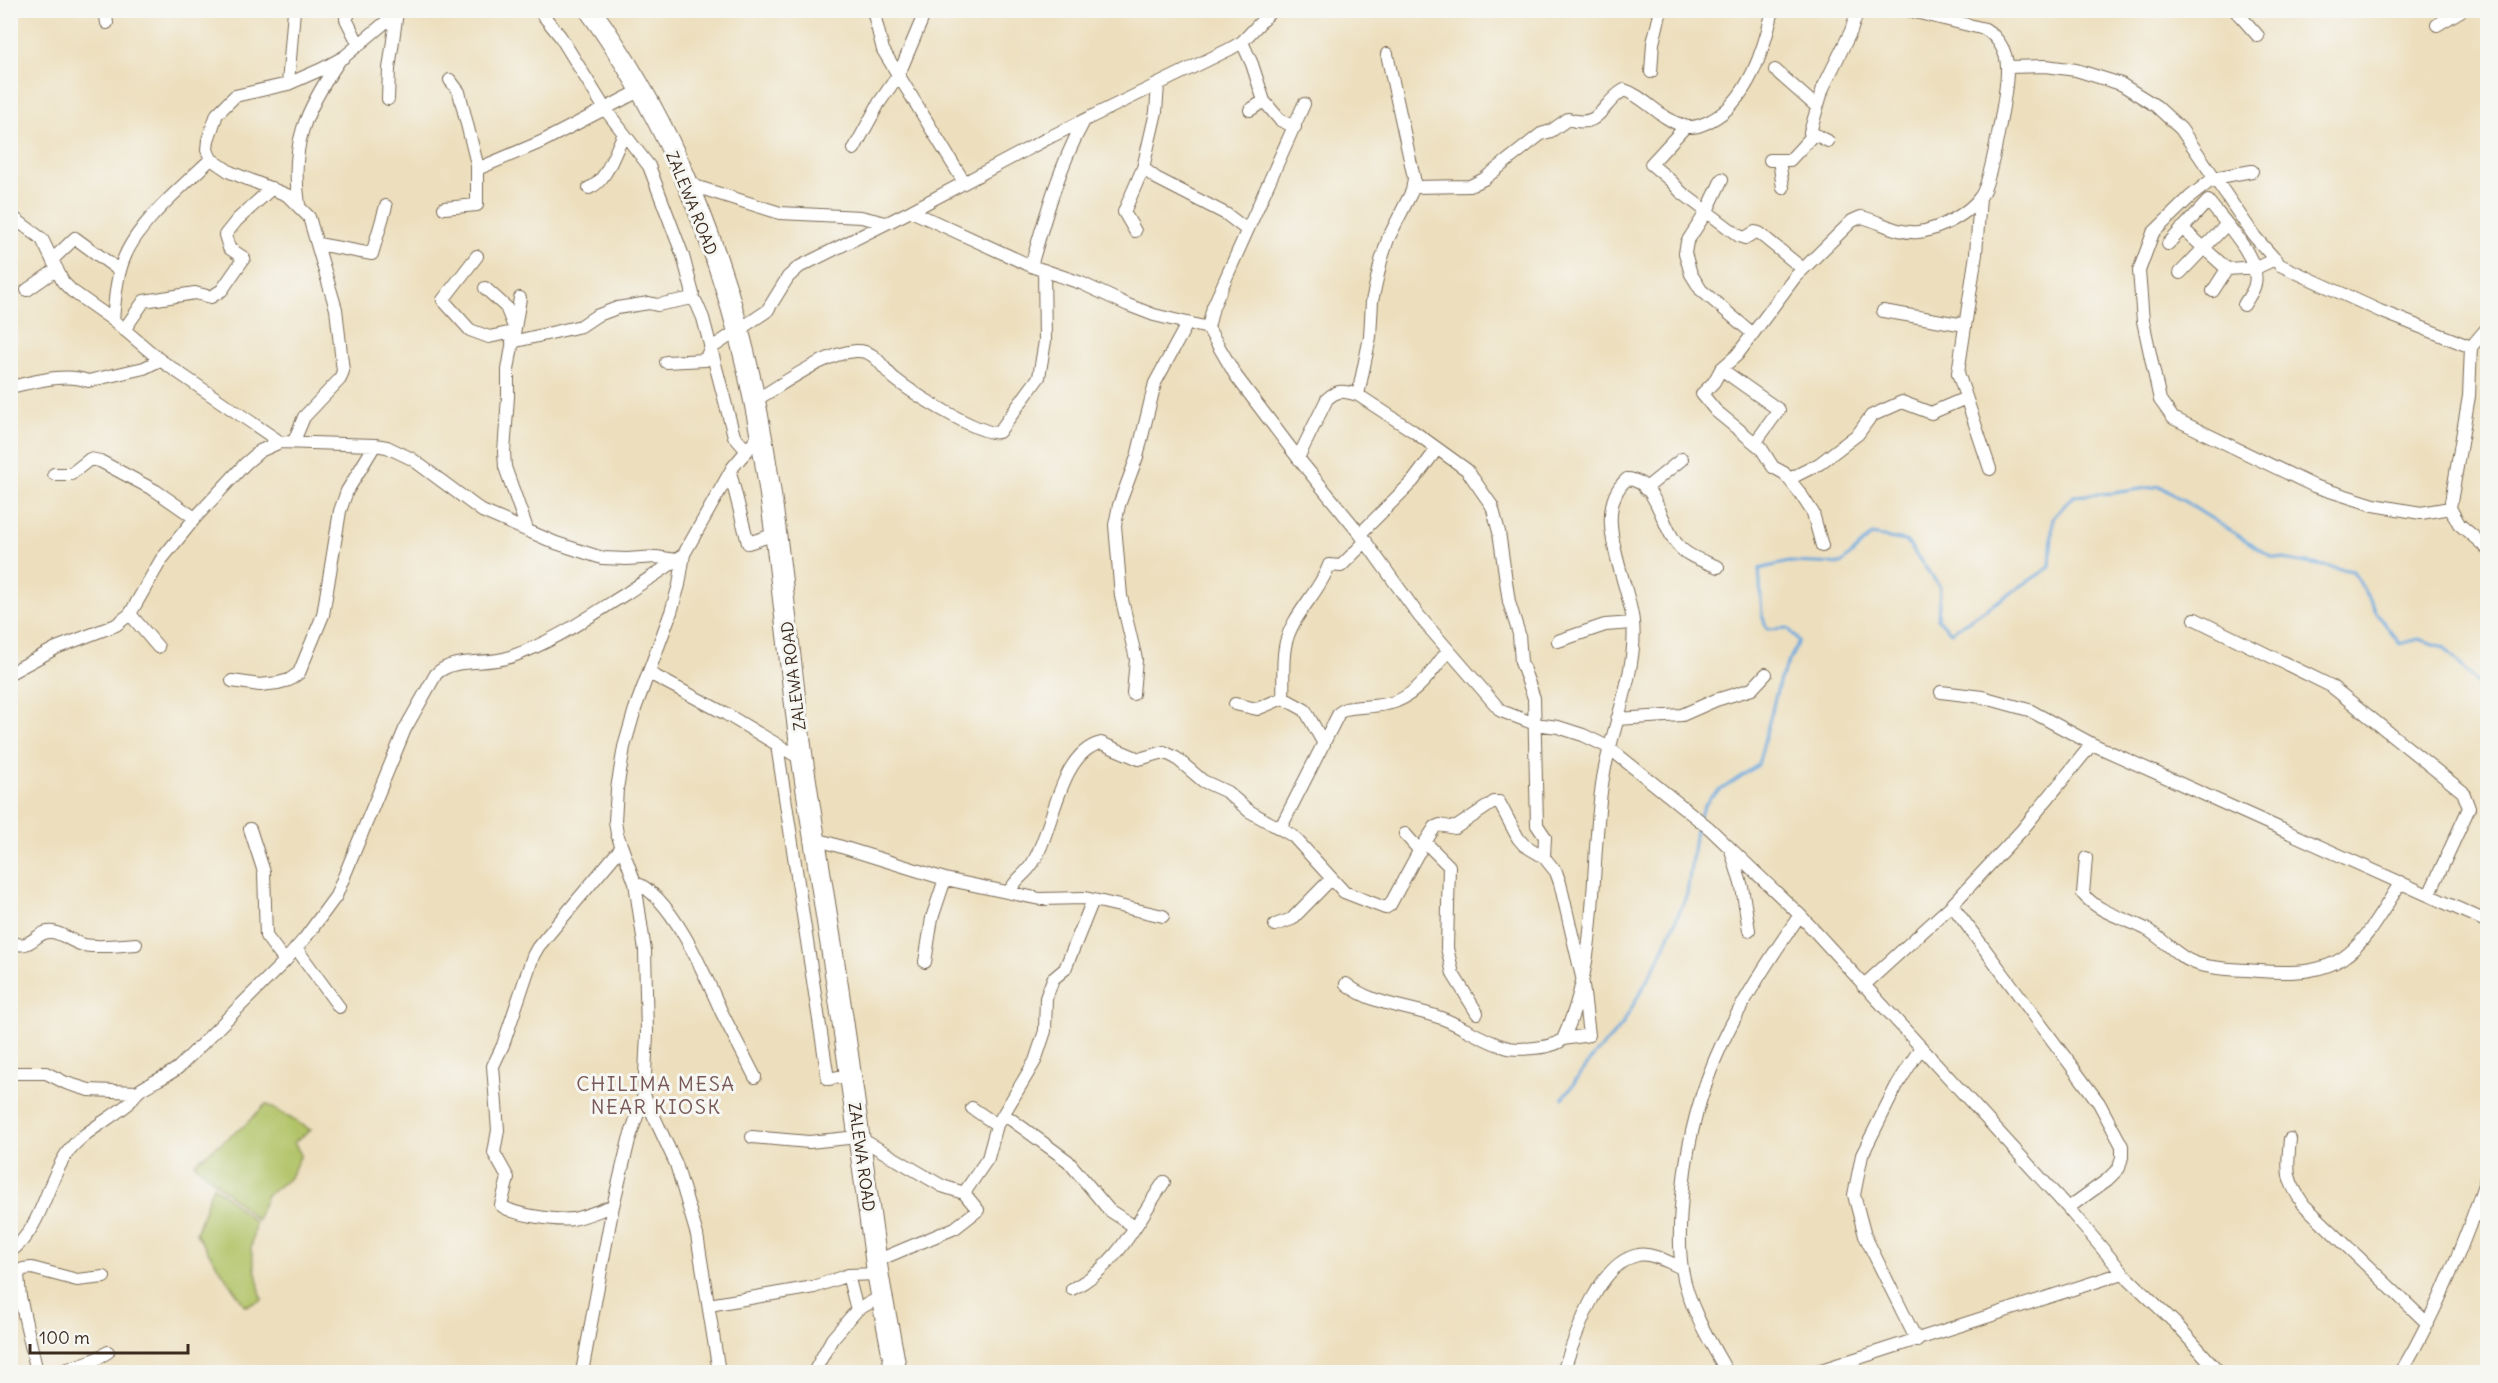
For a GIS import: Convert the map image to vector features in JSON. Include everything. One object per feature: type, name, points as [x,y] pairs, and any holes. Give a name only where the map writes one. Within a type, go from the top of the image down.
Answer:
[{"type":"highway","name":"ZALEWA ROAD","points":[[590,10],[640,90],[688,184],[738,328],[754,401],[753,443],[776,534],[803,760],[851,1075],[877,1268],[896,1372]]},
{"type":"street","points":[[288,84],[294,10]]},
{"type":"street","points":[[351,10],[346,19],[359,45]]},
{"type":"street","points":[[539,10],[560,36],[605,109],[645,159],[683,256],[693,292],[690,298]]},
{"type":"street","points":[[873,10],[883,50],[964,182]]},
{"type":"street","points":[[854,149],[879,103],[899,74],[926,10]]},
{"type":"street","points":[[666,362],[705,360],[710,349],[738,328],[767,311],[788,277],[798,267],[886,224],[1052,136],[1083,123],[1242,42],[1272,10]]},
{"type":"street","points":[[1651,72],[1653,43],[1660,14],[1658,10]]},
{"type":"street","points":[[1413,187],[1470,186],[1484,179],[1540,134],[1551,131],[1568,119],[1583,123],[1596,118],[1616,95],[1624,90],[1653,110],[1685,127],[1694,127],[1715,119],[1737,100],[1766,37],[1773,10]]},
{"type":"street","points":[[1828,141],[1810,132],[1822,88],[1851,31],[1858,10]]},
{"type":"street","points":[[1907,10],[1985,29],[1999,42],[2007,67],[1990,172],[1980,197],[1976,254],[1958,373],[1990,469]]},
{"type":"street","points":[[2235,10],[2258,36]]},
{"type":"street","points":[[2438,25],[2462,10]]},
{"type":"street","points":[[294,441],[304,417],[340,379],[343,371],[336,309],[318,244],[309,217],[299,206],[287,195],[230,172],[211,159],[207,150],[208,140],[217,114],[235,96],[288,84],[340,59],[399,11]]},
{"type":"street","points":[[388,99],[389,69],[399,11]]},
{"type":"street","points":[[1242,42],[1264,101],[1280,120],[1294,127]]},
{"type":"street","points":[[1358,395],[1370,337],[1372,301],[1381,261],[1388,239],[1413,187],[1412,165],[1397,108],[1387,54]]},
{"type":"street","points":[[299,206],[296,185],[297,156],[303,123],[316,96],[340,59]]},
{"type":"street","points":[[2007,67],[2046,66],[2076,69],[2121,84],[2156,106],[2181,129],[2256,237],[2280,265],[2380,311],[2471,347]]},
{"type":"street","points":[[1775,70],[1817,107]]},
{"type":"street","points":[[444,208],[477,205],[477,164],[459,92],[450,80]]},
{"type":"street","points":[[1135,231],[1124,212],[1143,168],[1156,112],[1158,85]]},
{"type":"street","points":[[477,164],[484,167],[541,142],[640,90]]},
{"type":"street","points":[[1250,110],[1264,101]]},
{"type":"street","points":[[1304,104],[1213,307],[1208,328],[1236,376],[1363,538],[1419,616],[1501,711],[1535,724],[1558,727],[1608,747],[1658,786],[1730,849],[1800,915],[2068,1208],[2123,1273],[2175,1323],[2219,1372]]},
{"type":"street","points":[[1031,266],[1073,143],[1083,123]]},
{"type":"street","points":[[1685,127],[1651,164],[1671,180],[1680,192],[1743,238],[1755,232],[1759,233],[1803,269]]},
{"type":"street","points":[[589,188],[595,186],[607,170],[624,134]]},
{"type":"street","points":[[1783,188],[1775,160],[1790,160],[1814,134]]},
{"type":"street","points":[[1071,168],[1073,143]]},
{"type":"street","points":[[113,320],[116,286],[123,259],[138,234],[211,159]]},
{"type":"street","points":[[1143,168],[1156,178],[1226,214],[1247,230]]},
{"type":"street","points":[[2252,171],[2214,178],[2190,197],[2153,233],[2139,271],[2143,321],[2160,400],[2173,418],[2314,486],[2374,505],[2421,513],[2450,508]]},
{"type":"street","points":[[1722,179],[1707,212],[1685,248],[1691,274],[1701,291],[1752,333]]},
{"type":"street","points":[[688,184],[780,213],[861,217],[886,224]]},
{"type":"street","points":[[124,330],[144,301],[195,293],[212,297],[222,290],[244,258],[229,248],[225,235],[237,220],[272,188]]},
{"type":"street","points":[[1822,546],[1813,513],[1789,479],[1773,467],[1761,448],[1716,411],[1702,394],[1714,382],[1721,369],[1737,355],[1803,269],[1852,221],[1861,217],[1892,229],[1920,232],[1956,217],[1980,197]]},
{"type":"street","points":[[2168,244],[2208,201],[2227,224],[2255,267],[2255,285],[2244,305]]},
{"type":"street","points":[[318,244],[372,254],[386,206]]},
{"type":"street","points":[[911,211],[1031,266],[1081,283],[1128,306],[1208,328]]},
{"type":"street","points":[[10,215],[42,239],[63,282],[72,291],[113,320],[160,360],[280,442]]},
{"type":"street","points":[[2180,273],[2227,224]]},
{"type":"street","points":[[2182,228],[2227,269],[2255,267],[2275,259]]},
{"type":"street","points":[[27,290],[55,264],[75,238],[120,271]]},
{"type":"street","points":[[477,256],[442,300],[470,330],[489,337],[581,326],[596,316],[617,308],[649,303],[657,305],[690,298],[696,302],[703,318],[734,436],[753,443],[730,472],[680,557],[676,594],[635,709],[624,747],[617,789],[615,821],[621,848],[635,883],[645,951],[647,1033],[644,1095],[629,1140],[613,1206],[582,1372]]},
{"type":"street","points":[[2213,291],[2227,269]]},
{"type":"street","points":[[754,401],[833,357],[858,351],[871,353],[879,359],[894,378],[940,408],[995,434],[999,432],[1039,377],[1045,341],[1044,270]]},
{"type":"street","points":[[485,288],[506,307],[513,334]]},
{"type":"street","points":[[520,298],[507,370],[505,467],[527,529]]},
{"type":"street","points":[[1883,312],[1965,325]]},
{"type":"street","points":[[1133,694],[1136,659],[1121,596],[1115,525],[1119,505],[1137,457],[1155,383],[1187,324]]},
{"type":"street","points":[[2487,327],[2471,347],[2469,396],[2450,508],[2459,524],[2487,549]]},
{"type":"street","points":[[10,387],[66,378],[80,378],[88,381],[144,368],[160,360]]},
{"type":"street","points":[[1721,369],[1779,410],[1755,443]]},
{"type":"street","points":[[1298,458],[1327,399],[1342,390],[1358,395],[1467,471],[1492,506],[1499,532],[1509,602],[1519,634],[1521,662],[1534,698],[1537,825],[1545,837],[1544,857]]},
{"type":"street","points":[[1789,479],[1819,464],[1858,434],[1871,416],[1881,411],[1902,402],[1931,412],[1966,399]]},
{"type":"street","points":[[10,673],[56,648],[116,625],[130,614],[161,560],[195,518],[245,464],[260,451],[280,442],[387,447],[412,459],[482,511],[556,543],[602,558],[627,560],[680,557]]},
{"type":"street","points":[[232,681],[260,685],[278,683],[289,680],[299,673],[323,615],[340,511],[347,490],[375,445]]},
{"type":"street","points":[[1283,698],[1285,646],[1295,623],[1324,580],[1329,565],[1341,566],[1437,449]]},
{"type":"street","points":[[54,474],[71,474],[90,459],[100,460],[156,491],[195,518]]},
{"type":"street","points":[[1646,489],[1682,459]]},
{"type":"street","points":[[730,472],[748,543],[776,534]]},
{"type":"street","points":[[1563,1039],[1588,955],[1602,787],[1608,747],[1630,665],[1633,623],[1611,530],[1610,511],[1620,485],[1627,479],[1634,479],[1646,489],[1675,542],[1696,558],[1718,567]]},
{"type":"street","points":[[10,1252],[22,1242],[34,1225],[50,1185],[68,1152],[129,1102],[137,1092],[170,1075],[179,1067],[285,961],[336,896],[405,729],[436,674],[442,668],[454,664],[508,658],[535,648],[607,606],[680,557]]},
{"type":"street","points":[[130,614],[159,647]]},
{"type":"street","points":[[2195,619],[2331,686],[2463,792],[2469,808],[2428,895]]},
{"type":"street","points":[[1558,641],[1605,625],[1633,623]]},
{"type":"street","points":[[1280,829],[1339,713],[1345,709],[1396,702],[1404,698],[1415,689],[1448,650]]},
{"type":"street","points":[[649,673],[700,699],[803,760]]},
{"type":"street","points":[[1617,719],[1682,715],[1716,700],[1752,689],[1766,674]]},
{"type":"street","points":[[1941,692],[1982,698],[2029,710],[2092,744],[2487,922]]},
{"type":"street","points":[[1235,704],[1257,709],[1283,698]]},
{"type":"street","points":[[1283,698],[1305,710],[1324,744]]},
{"type":"street","points":[[1009,892],[1016,879],[1032,865],[1071,770],[1080,756],[1093,745],[1101,743],[1139,759],[1164,752],[1176,758],[1203,781],[1227,792],[1249,811],[1300,842],[1344,892],[1388,908],[1422,847],[1436,827],[1440,825],[1455,828],[1499,801],[1524,845],[1544,857],[1556,872],[1582,977],[1589,1035],[1563,1039],[1552,1046],[1504,1047],[1442,1018],[1402,1006],[1374,1001],[1346,984]]},
{"type":"street","points":[[1863,986],[1952,905],[2022,830],[2092,744]]},
{"type":"street","points":[[777,745],[828,1079],[851,1075]]},
{"type":"street","points":[[250,829],[264,872],[266,936],[285,961]]},
{"type":"street","points":[[1406,834],[1449,866],[1449,957],[1453,974],[1477,1013]]},
{"type":"street","points":[[816,839],[945,879],[1040,899],[1093,900],[1163,916]]},
{"type":"street","points":[[613,1206],[582,1217],[561,1219],[514,1213],[501,1205],[508,1178],[494,1153],[498,1130],[492,1079],[493,1066],[504,1045],[533,956],[546,937],[621,848]]},
{"type":"street","points":[[1730,849],[1742,886],[1749,930]]},
{"type":"street","points":[[2086,858],[2083,894],[2091,904],[2148,930],[2195,963],[2210,967],[2281,972],[2317,970],[2351,953],[2364,940],[2401,882]]},
{"type":"street","points":[[925,962],[932,918],[945,879]]},
{"type":"street","points":[[1275,925],[1293,919],[1331,879]]},
{"type":"street","points":[[635,883],[644,886],[654,894],[685,938],[704,969],[721,1011],[755,1077]]},
{"type":"street","points":[[964,1193],[987,1158],[1001,1120],[1035,1061],[1045,1031],[1047,1020],[1045,1004],[1048,991],[1053,979],[1065,969],[1093,900]]},
{"type":"street","points":[[1952,905],[2099,1103],[2122,1146],[2119,1168],[2107,1180],[2068,1208]]},
{"type":"street","points":[[1727,1372],[1691,1303],[1682,1268],[1682,1197],[1689,1137],[1709,1070],[1731,1023],[1800,915]]},
{"type":"street","points":[[10,942],[21,946],[46,933],[54,932],[81,944],[136,944]]},
{"type":"street","points":[[296,948],[339,1007]]},
{"type":"street","points":[[1917,1341],[1865,1236],[1854,1195],[1862,1155],[1896,1087],[1921,1047]]},
{"type":"street","points":[[10,1072],[46,1073],[66,1083],[89,1090],[137,1092]]},
{"type":"street","points":[[644,1095],[676,1164],[697,1235],[719,1372]]},
{"type":"street","points":[[972,1108],[1001,1120],[1068,1161],[1109,1210],[1135,1227]]},
{"type":"street","points":[[709,1305],[814,1287],[877,1268],[955,1228],[978,1210],[964,1193],[942,1186],[858,1137],[809,1142],[752,1137]]},
{"type":"street","points":[[2290,1139],[2287,1174],[2292,1188],[2304,1205],[2428,1324]]},
{"type":"street","points":[[2401,1372],[2428,1324],[2474,1213],[2487,1173]]},
{"type":"street","points":[[1072,1289],[1084,1284],[1111,1261],[1123,1247],[1164,1182]]},
{"type":"street","points":[[2474,1213],[2487,1219]]},
{"type":"street","points":[[1563,1372],[1580,1325],[1611,1269],[1639,1254],[1682,1268]]},
{"type":"street","points":[[10,1263],[18,1274],[20,1297],[37,1372]]},
{"type":"street","points":[[18,1274],[23,1269],[32,1268],[77,1280],[104,1277]]},
{"type":"street","points":[[1815,1372],[2123,1273]]},
{"type":"street","points":[[848,1275],[857,1310]]},
{"type":"street","points":[[814,1372],[832,1339],[857,1310],[882,1296]]},
{"type":"street","points":[[59,1372],[94,1360],[108,1352]]},
{"type":"green space","points":[[266,1104],[311,1130],[294,1142],[301,1155],[289,1179],[267,1195],[257,1220],[194,1163],[245,1125]]},
{"type":"green space","points":[[213,1185],[255,1222],[251,1250],[262,1300],[245,1306],[196,1234]]},
{"type":"waterway","points":[[1699,816],[1710,797],[1758,765],[1780,679],[1799,641],[1788,628],[1767,629],[1762,615],[1759,569],[1789,562],[1841,564],[1872,535],[1906,541],[1940,587],[1938,619],[1951,632],[2050,567],[2053,518],[2073,496],[2160,486],[2272,557],[2353,571],[2377,613],[2400,644],[2418,639],[2444,647],[2481,687],[2488,688]]},
{"type":"waterway","points":[[1563,1098],[1593,1057],[1622,1025],[1659,959],[1687,894],[1697,822]]},
{"type":"district","name":"CHILIMA MESA NEAR KIOSK","points":[[656,1094]]}]
